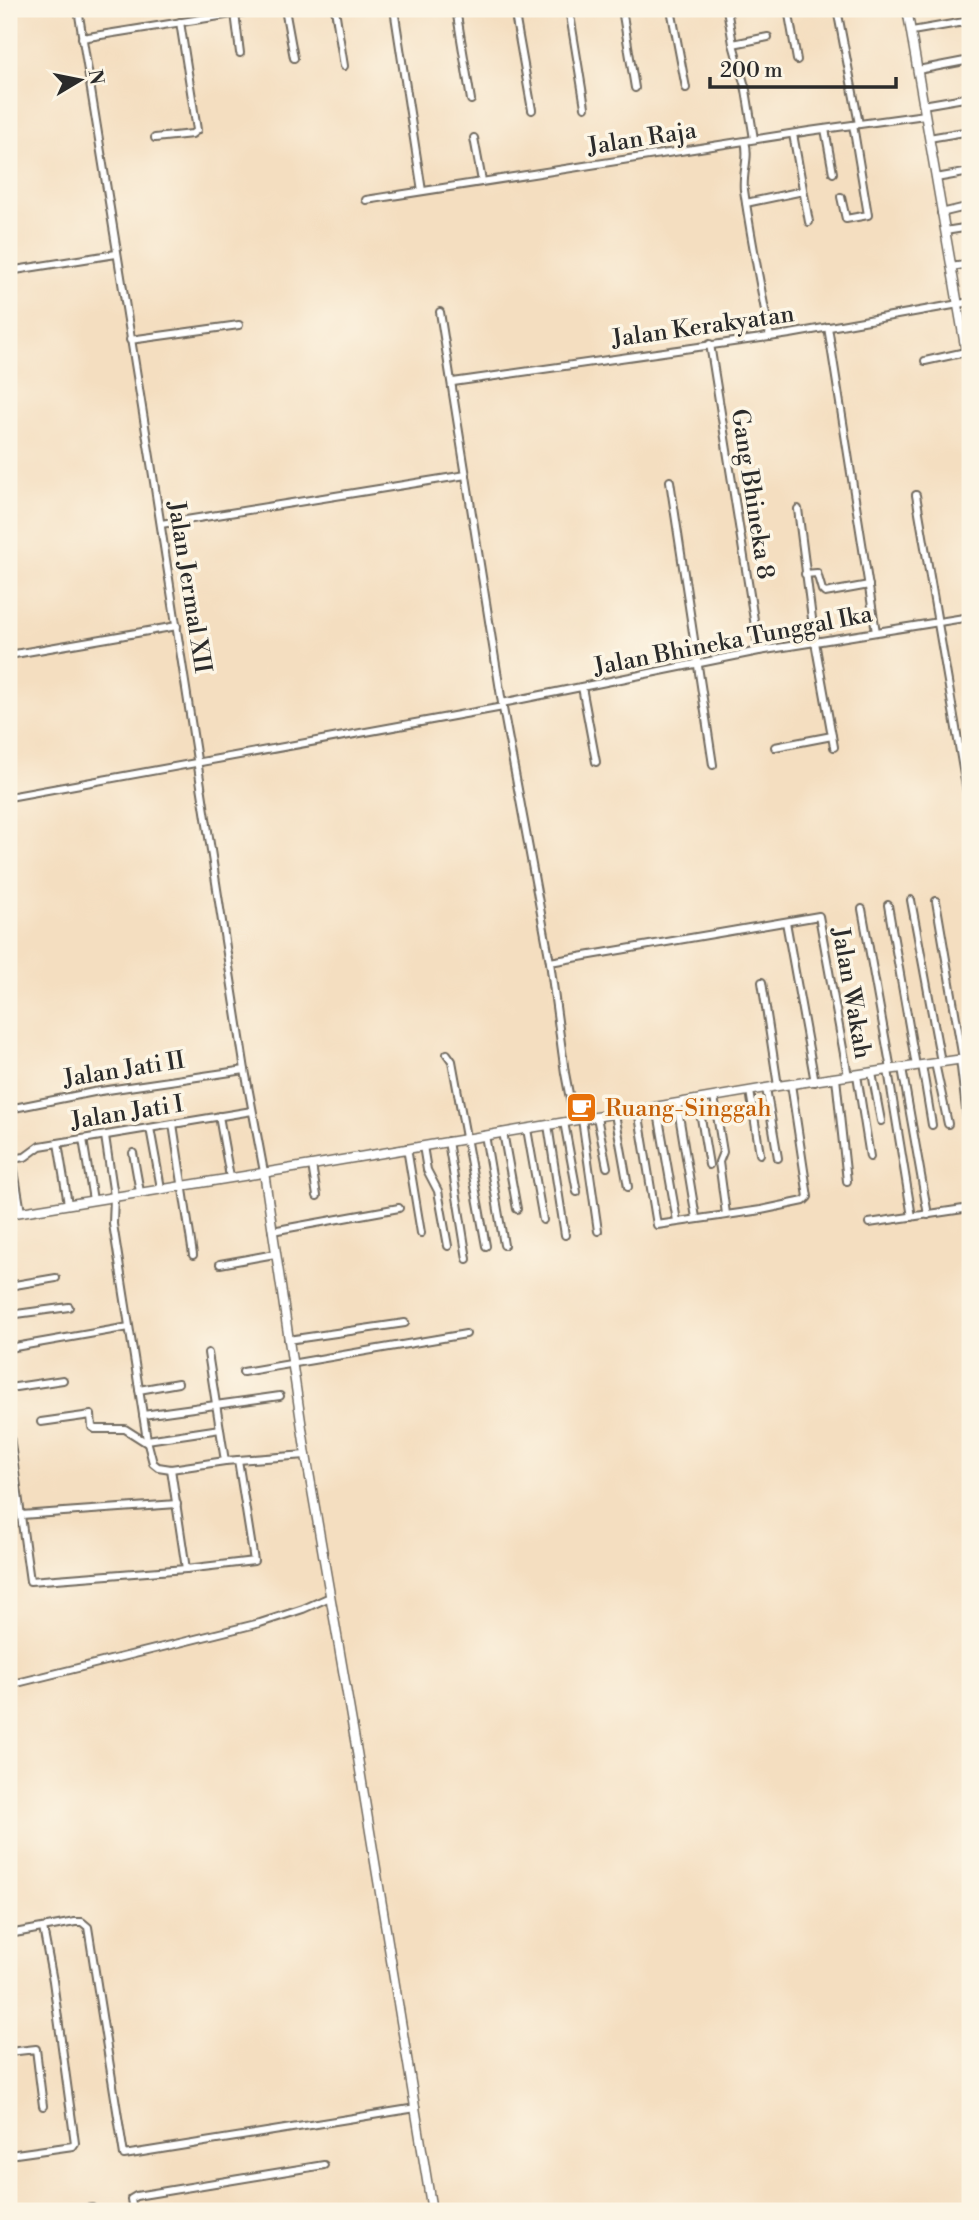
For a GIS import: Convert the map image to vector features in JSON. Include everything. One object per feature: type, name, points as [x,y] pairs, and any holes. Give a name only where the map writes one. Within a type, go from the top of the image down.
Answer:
[{"type":"street","name":"Jalan Jermal XII","points":[[78,9],[245,1070],[264,1172]]},
{"type":"street","points":[[82,37],[264,9]]},
{"type":"street","points":[[285,9],[294,58]]},
{"type":"street","points":[[335,9],[344,66]]},
{"type":"street","points":[[394,9],[422,191]]},
{"type":"street","points":[[456,9],[471,100]]},
{"type":"street","points":[[514,9],[532,110]]},
{"type":"street","points":[[569,9],[584,107]]},
{"type":"street","points":[[622,9],[635,88]]},
{"type":"street","points":[[671,9],[686,88]]},
{"type":"street","points":[[727,9],[733,44],[746,90],[754,139]]},
{"type":"street","points":[[789,9],[797,60]]},
{"type":"street","points":[[837,9],[869,215],[846,219],[841,197]]},
{"type":"street","points":[[907,9],[970,374]]},
{"type":"street","points":[[235,13],[240,53]]},
{"type":"street","points":[[912,31],[970,21]]},
{"type":"street","points":[[155,138],[192,134],[197,129],[180,22]]},
{"type":"street","points":[[733,44],[768,37]]},
{"type":"street","points":[[918,70],[970,60]]},
{"type":"street","points":[[923,105],[970,97]]},
{"type":"street","name":"Jalan Raja","points":[[366,200],[482,178],[925,115]]},
{"type":"street","points":[[825,129],[833,173]]},
{"type":"street","points":[[929,138],[970,131]]},
{"type":"street","points":[[793,134],[809,222]]},
{"type":"street","points":[[474,138],[482,178]]},
{"type":"street","points":[[745,141],[747,154],[743,178],[746,203],[770,337]]},
{"type":"street","points":[[936,178],[970,172]]},
{"type":"street","points":[[746,203],[803,191]]},
{"type":"street","points":[[941,213],[970,206]]},
{"type":"street","points":[[945,231],[970,227]]},
{"type":"street","points":[[9,268],[116,254]]},
{"type":"street","points":[[951,267],[970,264]]},
{"type":"street","name":"Jalan Kerakyatan","points":[[453,382],[770,337],[970,302]]},
{"type":"street","points":[[440,312],[503,705],[550,962],[573,1121],[598,1231]]},
{"type":"street","points":[[130,340],[239,325]]},
{"type":"street","points":[[828,327],[876,632]]},
{"type":"street","name":"Gang Bhineka 8","points":[[710,344],[759,651]]},
{"type":"street","points":[[925,361],[968,351]]},
{"type":"street","points":[[161,524],[466,475]]},
{"type":"street","points":[[670,481],[713,765]]},
{"type":"street","points":[[916,495],[970,810]]},
{"type":"street","points":[[798,509],[815,642],[834,747]]},
{"type":"street","points":[[805,574],[817,573],[825,593],[869,585]]},
{"type":"street","name":"Jalan Bhineka Tunggal Ika","points":[[9,797],[503,705],[759,651],[970,617]]},
{"type":"street","points":[[9,655],[177,626]]},
{"type":"street","points":[[582,688],[596,762]]},
{"type":"street","points":[[775,747],[832,736]]},
{"type":"street","points":[[911,901],[948,1124]]},
{"type":"street","points":[[936,901],[964,1059],[970,1143]]},
{"type":"street","points":[[888,905],[932,1125]]},
{"type":"street","points":[[862,909],[912,1217]]},
{"type":"street","name":"Jalan Wakah","points":[[786,922],[819,916],[848,1076]]},
{"type":"street","points":[[550,962],[786,922],[815,1082]]},
{"type":"street","points":[[762,982],[778,1086]]},
{"type":"street","points":[[447,1054],[452,1061],[486,1246]]},
{"type":"street","points":[[9,1214],[778,1086],[964,1059]]},
{"type":"street","points":[[902,1068],[928,1215]]},
{"type":"street","name":"Jalan Jati II","points":[[9,1109],[94,1092],[245,1070]]},
{"type":"street","points":[[872,1073],[881,1121]]},
{"type":"street","points":[[857,1075],[870,1157]]},
{"type":"street","points":[[836,1078],[847,1181]]},
{"type":"street","points":[[638,1110],[656,1225],[789,1205],[807,1199],[808,1195],[791,1084]]},
{"type":"street","points":[[766,1088],[778,1158]]},
{"type":"street","points":[[750,1091],[760,1154]]},
{"type":"street","points":[[714,1097],[723,1152],[719,1162],[726,1214]]},
{"type":"street","points":[[698,1100],[709,1165]]},
{"type":"street","points":[[677,1103],[696,1218]]},
{"type":"street","points":[[657,1107],[677,1221]]},
{"type":"street","name":"Jalan Jati I","points":[[11,1159],[25,1157],[40,1146],[252,1111]]},
{"type":"street","points":[[615,1114],[628,1187]]},
{"type":"street","points":[[219,1116],[230,1177]]},
{"type":"street","points":[[597,1117],[607,1167]]},
{"type":"street","points":[[573,1121],[577,1192]]},
{"type":"street","points":[[173,1124],[193,1255]]},
{"type":"street","points":[[548,1125],[565,1235]]},
{"type":"street","points":[[150,1128],[161,1188]]},
{"type":"street","points":[[527,1129],[543,1220]]},
{"type":"street","points":[[503,1132],[516,1209]]},
{"type":"street","points":[[485,1135],[504,1245]]},
{"type":"street","points":[[105,1136],[114,1196],[113,1224],[147,1441],[153,1463],[158,1467],[171,1469],[225,1461],[306,1455]]},
{"type":"street","points":[[83,1139],[93,1200]]},
{"type":"street","points":[[9,1140],[21,1212]]},
{"type":"street","points":[[448,1141],[467,1259]]},
{"type":"street","points":[[58,1143],[68,1204]]},
{"type":"street","points":[[423,1146],[428,1170],[438,1191],[448,1246]]},
{"type":"street","points":[[407,1148],[421,1233]]},
{"type":"street","points":[[133,1153],[140,1192]]},
{"type":"street","points":[[312,1165],[317,1196]]},
{"type":"street","points":[[264,1172],[306,1455],[432,2211]]},
{"type":"street","points":[[272,1231],[399,1208]]},
{"type":"street","points":[[869,1223],[970,1208]]},
{"type":"street","points":[[220,1264],[275,1254]]},
{"type":"street","points":[[9,1286],[56,1278]]},
{"type":"street","points":[[9,1315],[69,1307]]},
{"type":"street","points":[[288,1340],[405,1323]]},
{"type":"street","points":[[9,1348],[129,1327]]},
{"type":"street","points":[[243,1371],[466,1334]]},
{"type":"street","points":[[208,1353],[225,1461]]},
{"type":"street","points":[[9,1388],[63,1380]]},
{"type":"street","points":[[139,1390],[178,1383]]},
{"type":"street","points":[[143,1415],[280,1396]]},
{"type":"street","points":[[41,1422],[91,1415],[92,1427],[95,1429],[125,1429],[147,1441],[220,1429]]},
{"type":"street","points":[[9,1429],[30,1581],[253,1562],[255,1559],[238,1460]]},
{"type":"street","points":[[171,1469],[186,1569]]},
{"type":"street","points":[[21,1515],[177,1504]]},
{"type":"street","points":[[9,1685],[260,1623],[330,1597]]},
{"type":"street","points":[[9,1934],[80,1922],[89,1930],[124,2155],[416,2108]]},
{"type":"street","points":[[9,2155],[73,2146],[75,2143],[43,1928]]},
{"type":"street","points":[[9,2052],[36,2049],[43,2106]]},
{"type":"street","points":[[133,2211],[131,2199],[136,2196],[324,2165]]},
{"type":"street","points":[[70,2211],[92,2208]]},
{"type":"place","name":"Ruang-Singgah","points":[[582,1108]]}]
